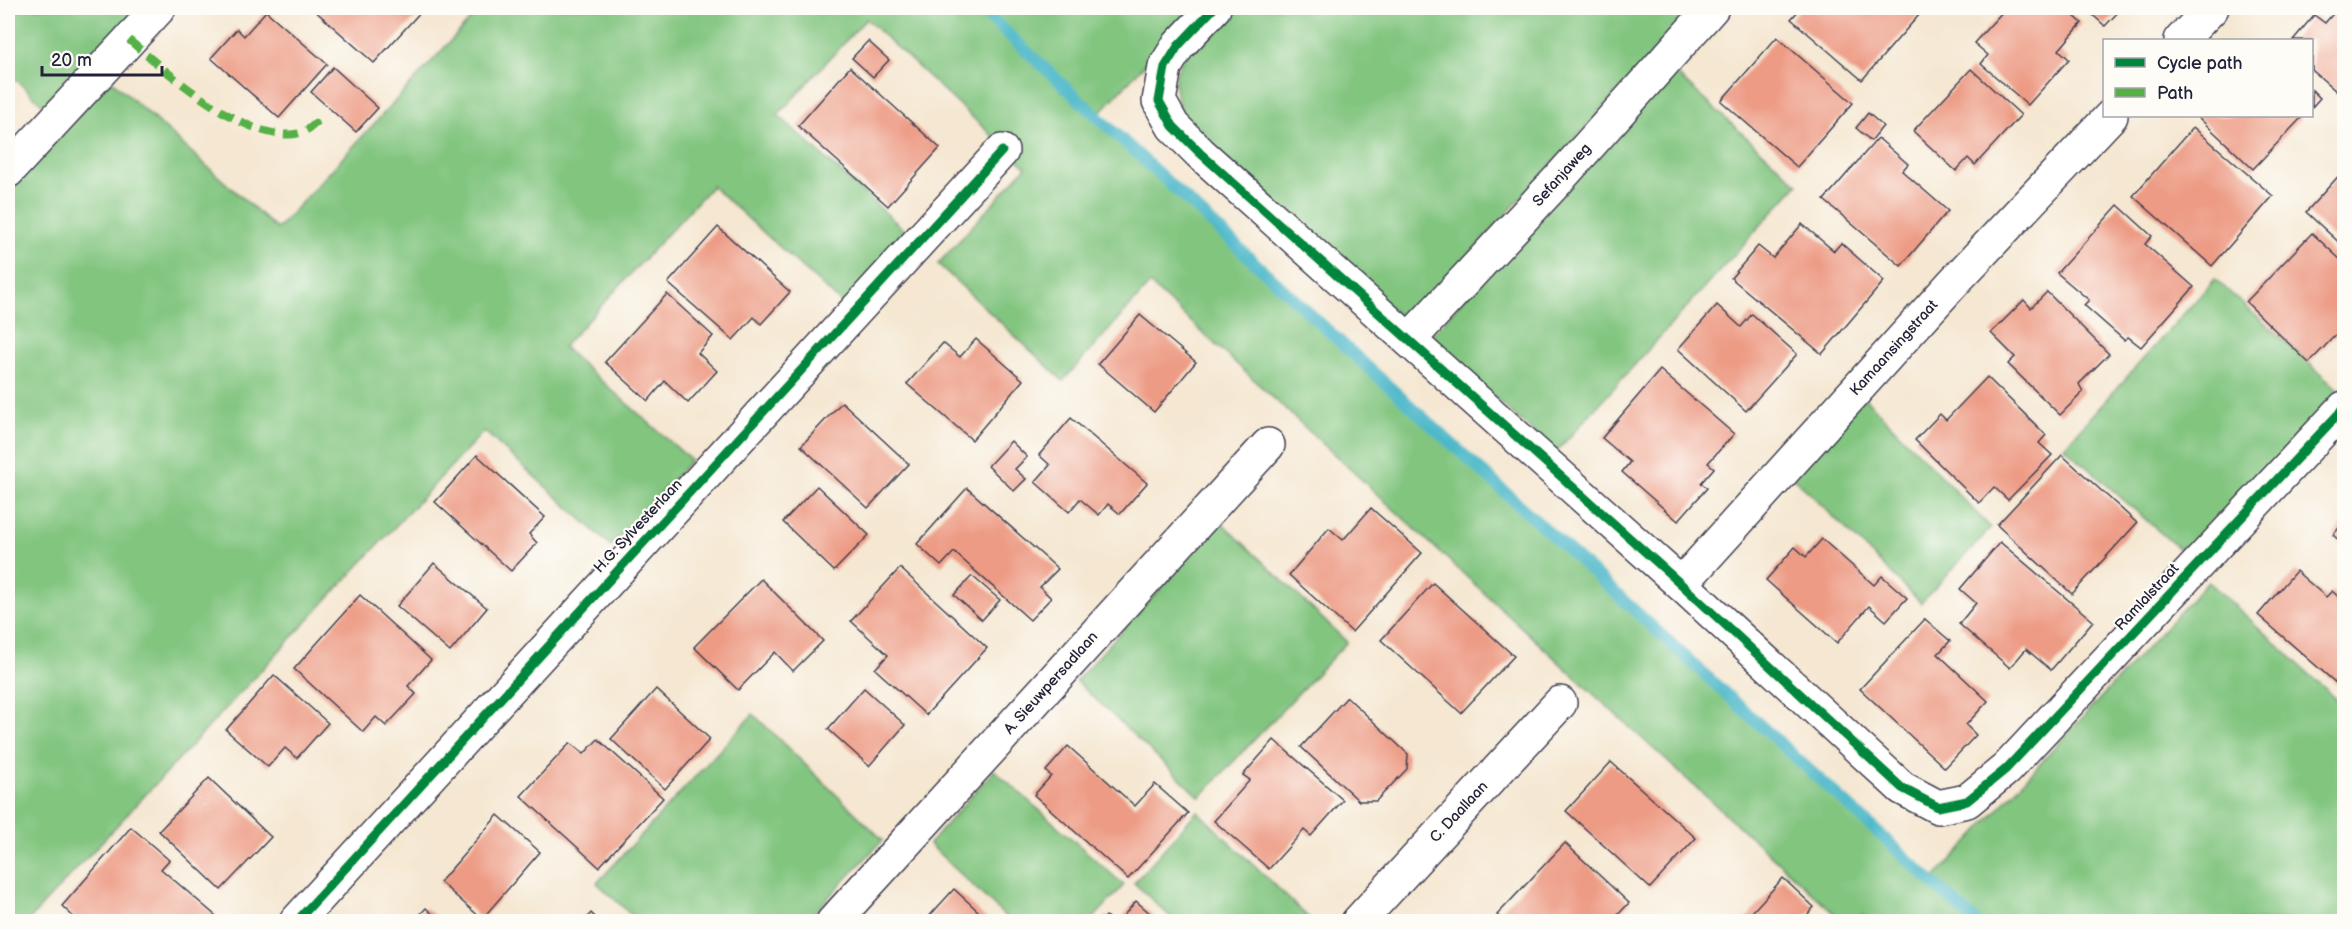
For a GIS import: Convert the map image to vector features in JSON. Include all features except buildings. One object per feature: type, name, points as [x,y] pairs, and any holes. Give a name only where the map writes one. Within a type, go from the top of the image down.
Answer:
[{"type":"street","points":[[8,171],[159,8]]},
{"type":"street","points":[[1214,8],[1178,46],[1165,67],[1159,101],[1173,126],[1200,153],[1681,584]]},
{"type":"street","name":"Sefanjaweg","points":[[1409,340],[1558,180],[1712,8]]},
{"type":"street","points":[[2182,39],[2212,8]]},
{"type":"street","name":"Kamaansingstraat","points":[[1681,584],[1953,283],[2109,117]]},
{"type":"street","name":"H.G. Sylvesterlaan","points":[[296,921],[1002,151]]},
{"type":"street","name":"Ramlalstraat","points":[[1681,584],[1902,788],[1938,807],[1967,801],[2006,770],[2344,408]]},
{"type":"street","name":"A. Sieuwpersadlaan","points":[[833,921],[1268,445]]},
{"type":"street","name":"C. Daallaan","points":[[1358,921],[1560,703]]},
{"type":"green space","points":[[8,8],[138,8],[44,106],[8,72]]},
{"type":"green space","points":[[481,8],[1197,8],[1097,116],[1932,881],[2208,581],[2344,706],[2344,921],[1871,922],[1863,914],[1855,921],[1843,921],[1602,702],[1150,284],[1063,381],[938,264],[1026,167],[866,19],[778,115],[911,236],[846,307],[712,186],[563,347],[691,460],[611,546],[484,431],[28,921],[8,921],[8,192],[111,80],[277,229]]},
{"type":"green space","points":[[1229,8],[1694,8],[1407,323],[1187,125],[1175,91],[1178,68],[1189,49]]},
{"type":"green space","points":[[1671,69],[1798,184],[1556,452],[1428,339]]},
{"type":"green space","points":[[2215,279],[2339,390],[2189,558],[2064,447]]},
{"type":"green space","points":[[1864,397],[1991,528],[1921,603],[1792,476]]},
{"type":"green space","points":[[1221,522],[1347,642],[1200,797],[1076,681]]},
{"type":"green space","points":[[753,714],[883,840],[806,921],[638,921],[597,883]]},
{"type":"green space","points":[[994,770],[1124,885],[1091,921],[1010,921],[929,844]]},
{"type":"green space","points":[[1197,811],[1312,921],[1175,921],[1134,883]]},
{"type":"waterway","points":[[980,8],[1349,350],[1976,922]]},
{"type":"marked path","points":[[129,40],[207,102],[253,127],[275,134],[295,134],[307,130],[322,117]]},
{"type":"cycle path","points":[[1214,8],[1178,46],[1165,67],[1159,101],[1173,126],[1200,153],[1681,584],[1902,788],[1938,807],[1967,801],[2006,769],[2344,408]]},
{"type":"cycle path","points":[[296,922],[1002,151]]}]
